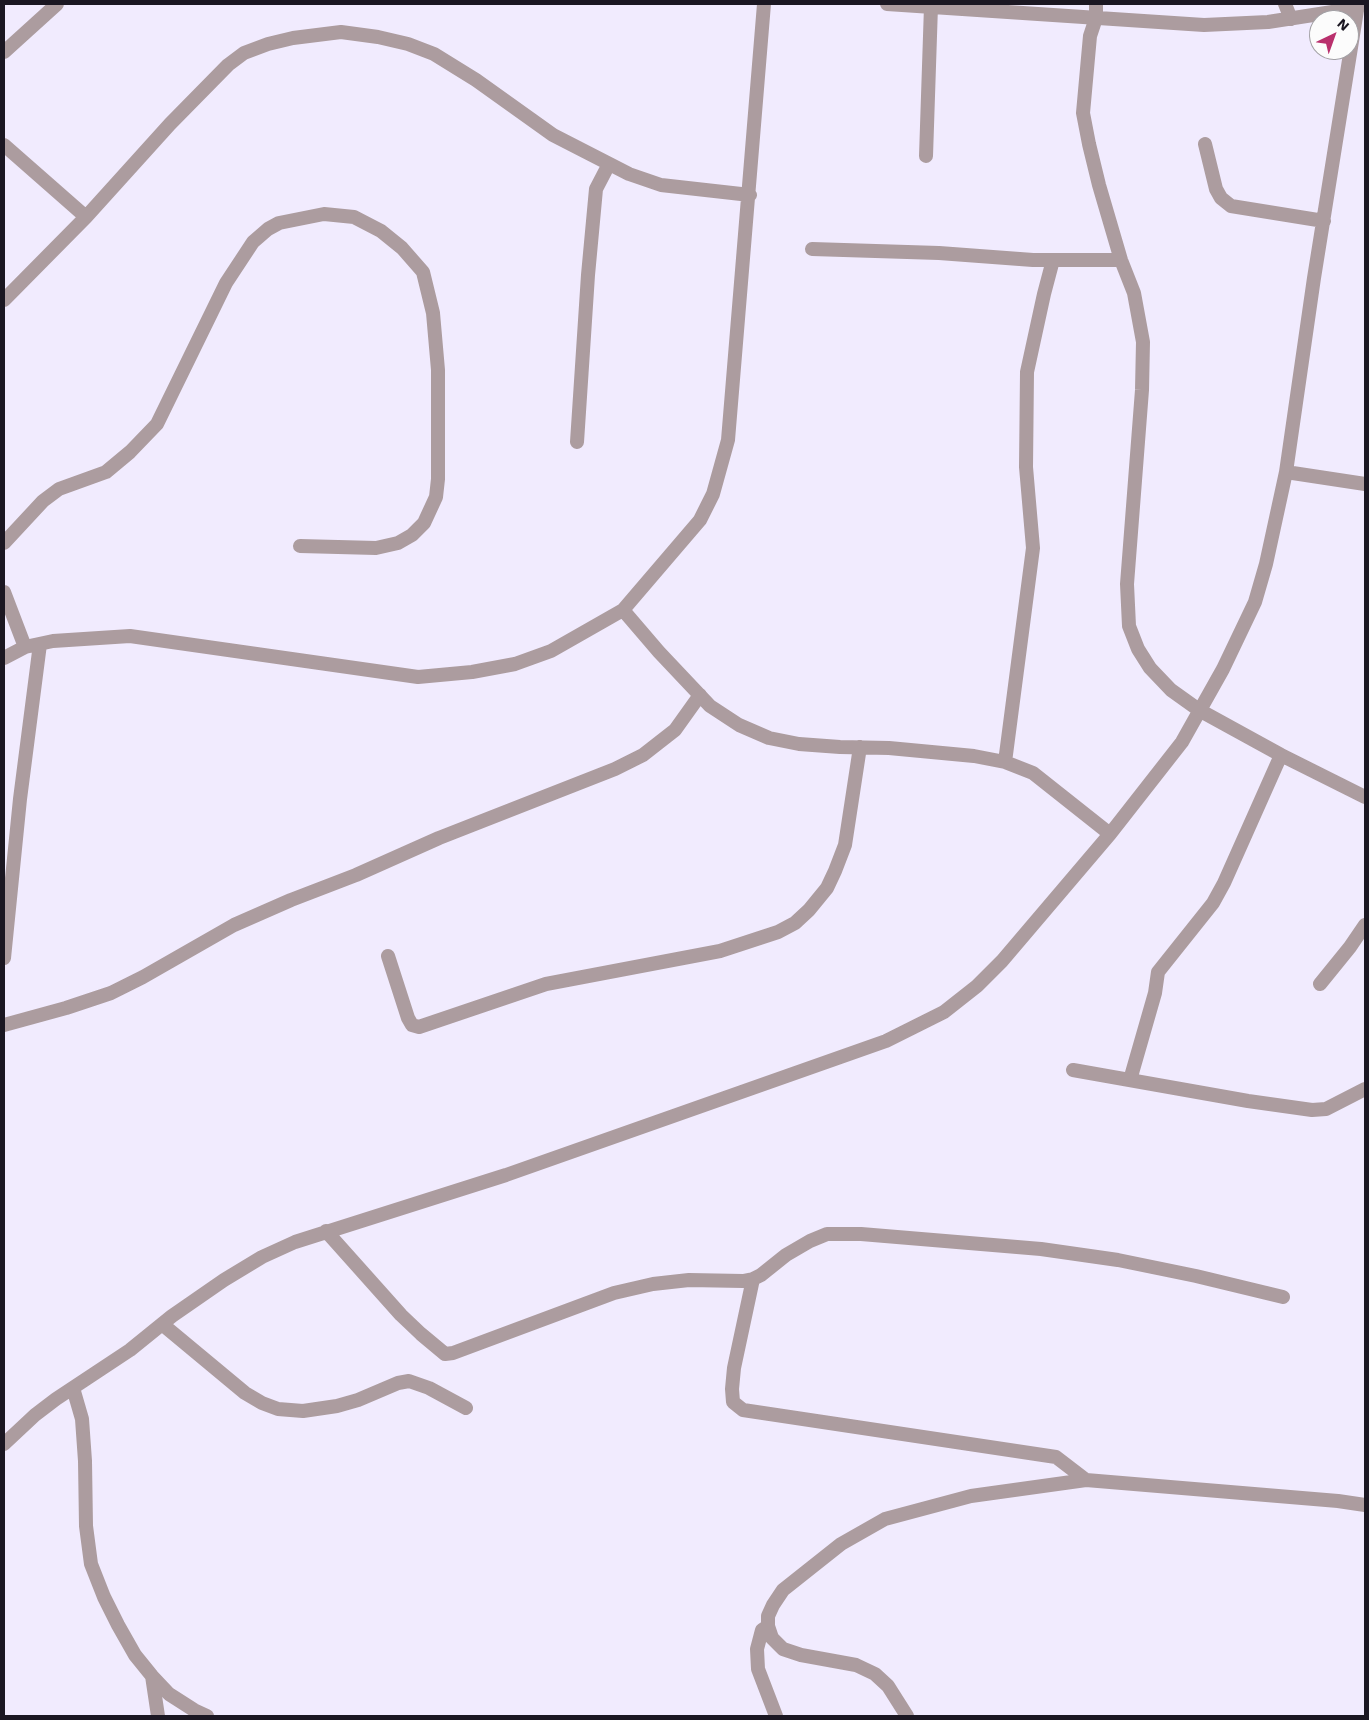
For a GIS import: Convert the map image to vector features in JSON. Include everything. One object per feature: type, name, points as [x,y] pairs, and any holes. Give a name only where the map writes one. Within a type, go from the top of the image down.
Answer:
[{"type":"street","points":[[4,52],[57,4]]},
{"type":"street","points":[[4,658],[26,647],[52,641],[88,637],[130,636],[418,677],[472,672],[515,664],[551,651],[623,610],[700,520],[713,494],[728,440],[750,195],[764,4]]},
{"type":"street","points":[[4,1444],[35,1415],[130,1350],[162,1324],[224,1280],[262,1257],[326,1231],[506,1175],[886,1041],[944,1012],[977,986],[1002,961],[1110,834],[1182,742],[1223,669],[1255,602],[1266,564],[1286,472],[1358,6],[1268,22],[1204,24],[1096,18],[937,5],[887,4]]},
{"type":"street","points":[[1096,4],[1096,18],[1090,36],[1084,113],[1097,177],[1121,260],[1134,293],[1143,342],[1142,390],[1127,584],[1129,626],[1138,649],[1150,668],[1171,690],[1199,710],[1281,756],[1365,798]]},
{"type":"street","points":[[1285,4],[1291,19]]},
{"type":"street","points":[[926,156],[937,5]]},
{"type":"street","points":[[4,300],[86,217],[213,79],[244,53],[268,44],[293,38],[341,32],[378,37],[408,44],[434,54],[476,80],[552,135],[609,164],[661,185],[750,195]]},
{"type":"street","points":[[1205,144],[1216,189],[1221,198],[1231,206],[1324,221]]},
{"type":"street","points":[[4,145],[86,217]]},
{"type":"street","points":[[577,442],[588,275],[596,189],[609,164]]},
{"type":"street","points":[[4,543],[43,502],[59,489],[106,472],[152,430],[164,410],[226,283],[253,242],[268,229],[279,223],[324,214],[354,217],[381,231],[402,248],[423,272],[433,313],[438,370],[438,479],[436,497],[424,523],[412,535],[398,542],[376,548],[300,546]]},
{"type":"street","points":[[812,249],[939,253],[1033,260],[1121,260]]},
{"type":"street","points":[[1005,762],[1032,548],[1026,467],[1026,372],[1054,260]]},
{"type":"street","points":[[1286,472],[1365,484]]},
{"type":"street","points":[[4,592],[26,647]]},
{"type":"street","points":[[623,610],[700,696],[710,706],[738,725],[769,738],[799,744],[889,748],[974,756],[1005,762],[1033,773],[1110,834]]},
{"type":"street","points":[[4,958],[20,799],[40,644]]},
{"type":"street","points":[[4,1025],[111,993],[234,925],[291,900],[356,875],[439,838],[614,769],[643,755],[675,730],[700,696]]},
{"type":"street","points":[[388,956],[408,1018],[412,1025],[419,1027],[546,984],[720,951],[778,932],[795,923],[809,910],[827,888],[835,871],[845,845],[860,747]]},
{"type":"street","points":[[1130,1080],[1155,993],[1158,972],[1213,903],[1224,883],[1281,756]]},
{"type":"street","points":[[1320,984],[1365,925]]},
{"type":"street","points":[[1073,1070],[1312,1110],[1326,1109],[1365,1089]]},
{"type":"street","points":[[326,1231],[408,1321],[445,1354],[460,1351],[614,1293],[653,1284],[689,1280],[743,1281],[753,1279],[786,1255],[810,1241],[827,1234],[862,1234],[926,1241],[1042,1249],[1118,1260],[1284,1297]]},
{"type":"street","points":[[753,1279],[734,1368],[732,1389],[734,1402],[743,1410],[1056,1457],[1086,1480]]},
{"type":"street","points":[[162,1324],[245,1393],[262,1403],[278,1409],[303,1411],[337,1406],[358,1400],[398,1383],[409,1381],[429,1388],[466,1408]]},
{"type":"street","points":[[73,1388],[82,1419],[86,1526],[91,1564],[104,1597],[135,1655],[152,1676],[170,1694],[194,1710],[208,1716]]},
{"type":"street","points":[[907,1716],[888,1686],[875,1674],[856,1665],[801,1655],[783,1649],[772,1638],[768,1626],[768,1616],[783,1590],[841,1544],[885,1519],[970,1496],[1086,1480],[1338,1501],[1365,1505]]},
{"type":"street","points":[[768,1626],[762,1630],[758,1649],[758,1669],[776,1716]]},
{"type":"street","points":[[152,1676],[158,1716]]}]
